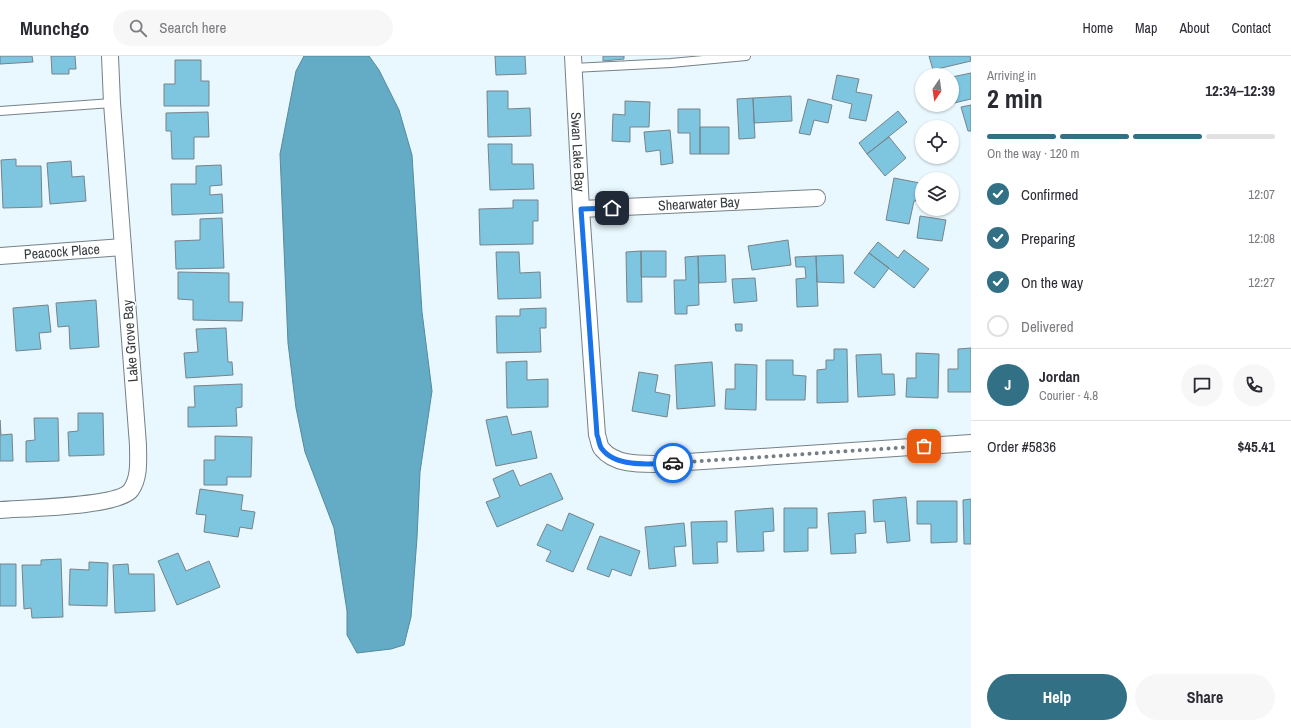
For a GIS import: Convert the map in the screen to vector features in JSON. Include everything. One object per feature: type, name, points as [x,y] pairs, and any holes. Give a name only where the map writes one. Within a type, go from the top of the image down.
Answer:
[{"type":"street","name":"Lake Grove Bay","points":[[0,510],[89,504],[112,500],[124,496],[131,491],[138,471],[138,445],[112,103],[110,56]]},
{"type":"street","name":"Swan Lake Bay","points":[[573,62],[581,209],[597,435],[601,449],[613,458],[633,464],[658,464],[971,443]]},
{"type":"street","name":"Shearwater Bay","points":[[581,209],[817,198]]},
{"type":"street","name":"Peacock Place","points":[[0,256],[123,247]]},
{"type":"lane","points":[[573,62],[671,63],[746,56]]},
{"type":"lane","points":[[0,111],[112,103]]},
{"type":"water","points":[[304,56],[369,56],[379,70],[399,110],[412,155],[422,312],[432,391],[420,472],[411,617],[404,645],[391,649],[357,653],[347,635],[347,611],[334,528],[305,452],[296,408],[288,343],[280,154],[296,71]]},
{"type":"building","points":[[0,56],[32,56],[33,62],[0,64]]},
{"type":"building","points":[[51,56],[75,56],[76,69],[69,69],[69,74],[52,74]]},
{"type":"building","points":[[495,56],[525,56],[526,74],[496,75]]},
{"type":"building","points":[[603,56],[624,56],[624,59],[603,61]]},
{"type":"building","points":[[929,56],[970,56],[971,61],[941,68],[932,68]]},
{"type":"building","points":[[175,60],[201,60],[201,81],[209,81],[209,106],[164,106],[164,84],[175,84]]},
{"type":"building","points":[[971,73],[971,99],[959,102],[959,76]]},
{"type":"building","points":[[837,75],[859,79],[856,92],[872,95],[866,121],[849,118],[852,104],[832,99]]},
{"type":"building","points":[[487,91],[508,91],[508,109],[530,108],[531,136],[488,137]]},
{"type":"building","points":[[791,96],[792,121],[754,123],[753,98]]},
{"type":"building","points":[[753,98],[755,138],[739,139],[737,99]]},
{"type":"building","points":[[808,99],[832,105],[828,123],[814,120],[810,135],[799,133]]},
{"type":"building","points":[[625,101],[650,102],[649,127],[630,127],[630,142],[612,141],[613,114],[625,115]]},
{"type":"building","points":[[971,105],[971,131],[968,131],[961,107]]},
{"type":"building","points":[[678,109],[700,109],[700,154],[690,154],[690,133],[678,133]]},
{"type":"building","points":[[898,111],[907,122],[867,154],[859,143]]},
{"type":"building","points":[[208,112],[209,137],[194,137],[194,159],[172,159],[171,131],[166,131],[166,113]]},
{"type":"building","points":[[700,127],[729,127],[729,154],[700,154]]},
{"type":"building","points":[[670,130],[673,163],[661,165],[660,150],[646,152],[644,132]]},
{"type":"building","points":[[889,137],[906,158],[885,176],[867,154]]},
{"type":"building","points":[[488,144],[512,144],[512,164],[533,164],[534,189],[490,190]]},
{"type":"building","points":[[16,159],[16,166],[41,166],[42,207],[3,208],[1,160]]},
{"type":"building","points":[[71,161],[72,177],[84,176],[86,201],[50,204],[47,163]]},
{"type":"building","points":[[221,165],[222,185],[210,186],[210,195],[222,194],[223,213],[172,215],[171,184],[196,184],[196,166]]},
{"type":"building","points":[[894,178],[915,182],[915,201],[909,224],[886,220]]},
{"type":"building","points":[[513,200],[538,200],[538,221],[533,221],[533,244],[480,245],[479,209],[513,208]]},
{"type":"building","points":[[920,216],[946,220],[942,241],[917,238]]},
{"type":"building","points":[[222,218],[224,268],[176,269],[175,241],[200,240],[200,219]]},
{"type":"building","points":[[788,240],[791,265],[752,270],[748,246]]},
{"type":"building","points":[[878,242],[898,258],[904,250],[929,269],[914,288],[869,253]]},
{"type":"building","points":[[641,251],[642,302],[627,302],[626,252]]},
{"type":"building","points":[[641,251],[666,251],[666,277],[641,277]]},
{"type":"building","points":[[496,252],[519,252],[520,273],[540,272],[541,298],[498,299]]},
{"type":"building","points":[[869,253],[889,268],[874,288],[854,273]]},
{"type":"building","points":[[725,255],[726,282],[699,283],[698,256]]},
{"type":"building","points":[[843,255],[844,283],[817,282],[816,256]]},
{"type":"building","points":[[698,256],[699,305],[687,306],[687,314],[675,314],[674,280],[686,280],[685,257]]},
{"type":"building","points":[[816,256],[818,306],[797,307],[796,279],[806,278],[805,267],[796,267],[795,257]]},
{"type":"building","points":[[178,272],[229,273],[229,302],[243,302],[242,321],[193,320],[193,300],[178,299]]},
{"type":"building","points":[[755,278],[757,301],[734,303],[732,279]]},
{"type":"building","points":[[96,300],[99,347],[70,349],[69,326],[58,327],[56,303]]},
{"type":"building","points":[[48,305],[51,332],[39,333],[41,349],[16,351],[13,308]]},
{"type":"building","points":[[546,308],[546,328],[540,328],[541,352],[497,353],[496,316],[520,316],[520,309]]},
{"type":"building","points":[[735,324],[742,324],[742,331],[736,331]]},
{"type":"building","points":[[226,328],[228,362],[232,362],[233,375],[186,378],[184,353],[198,352],[196,329]]},
{"type":"building","points":[[971,348],[971,392],[948,392],[948,369],[958,369],[958,349]]},
{"type":"building","points":[[834,349],[847,349],[848,402],[817,403],[817,370],[826,369],[826,360],[834,360]]},
{"type":"building","points":[[916,353],[939,354],[938,398],[906,397],[907,378],[916,378]]},
{"type":"building","points":[[881,354],[882,374],[894,374],[895,395],[858,397],[856,355]]},
{"type":"building","points":[[766,360],[793,360],[793,375],[806,376],[805,400],[766,400]]},
{"type":"building","points":[[527,361],[527,380],[548,379],[548,407],[507,408],[506,362]]},
{"type":"building","points":[[712,362],[715,406],[677,409],[675,365]]},
{"type":"building","points":[[735,364],[757,365],[756,410],[725,409],[726,389],[735,389]]},
{"type":"building","points":[[639,372],[658,375],[655,392],[670,395],[667,417],[632,411]]},
{"type":"building","points":[[242,384],[242,407],[236,408],[237,426],[188,427],[188,407],[195,407],[194,386]]},
{"type":"building","points":[[78,413],[103,413],[104,455],[69,456],[68,432],[78,431]]},
{"type":"building","points":[[507,416],[512,435],[531,431],[537,458],[496,466],[486,420]]},
{"type":"building","points":[[34,418],[58,418],[59,461],[26,462],[26,441],[35,440]]},
{"type":"building","points":[[0,420],[1,435],[12,434],[13,461],[0,461]]},
{"type":"building","points":[[215,436],[252,437],[251,477],[227,477],[227,485],[204,485],[204,460],[215,460]]},
{"type":"building","points":[[513,470],[520,486],[551,473],[563,499],[497,527],[486,502],[500,497],[493,479]]},
{"type":"building","points":[[200,489],[243,495],[241,510],[255,512],[252,529],[240,527],[238,537],[204,532],[206,515],[196,514]]},
{"type":"building","points":[[906,497],[910,541],[887,543],[885,521],[874,522],[873,500]]},
{"type":"building","points":[[971,499],[971,544],[964,544],[963,500]]},
{"type":"building","points":[[917,501],[957,501],[957,542],[931,543],[931,524],[917,524]]},
{"type":"building","points":[[773,508],[774,531],[763,532],[764,551],[737,552],[735,511]]},
{"type":"building","points":[[784,508],[817,508],[817,528],[808,528],[808,551],[784,552]]},
{"type":"building","points":[[865,511],[866,533],[855,534],[856,553],[831,554],[828,513]]},
{"type":"building","points":[[569,513],[594,524],[573,572],[546,561],[551,551],[537,545],[547,524],[562,531]]},
{"type":"building","points":[[727,521],[727,542],[717,542],[718,563],[693,564],[691,522]]},
{"type":"building","points":[[684,523],[686,546],[674,547],[676,566],[649,569],[645,527]]},
{"type":"building","points":[[600,536],[640,551],[631,576],[612,569],[609,577],[587,569]]},
{"type":"building","points":[[178,553],[186,571],[209,561],[220,587],[177,605],[158,561]]},
{"type":"building","points":[[61,559],[63,617],[32,618],[31,608],[24,609],[22,565],[41,565],[41,560]]},
{"type":"building","points":[[89,562],[108,563],[107,606],[69,605],[70,569],[89,570]]},
{"type":"building","points":[[0,564],[16,564],[16,606],[0,606]]},
{"type":"building","points":[[128,564],[129,574],[154,574],[155,611],[115,613],[113,565]]},
{"type":"way so far","points":[[673,463],[924,446]]},
{"type":"route","points":[[612,208],[581,209],[597,435],[601,449],[613,458],[633,464],[673,463]]}]
